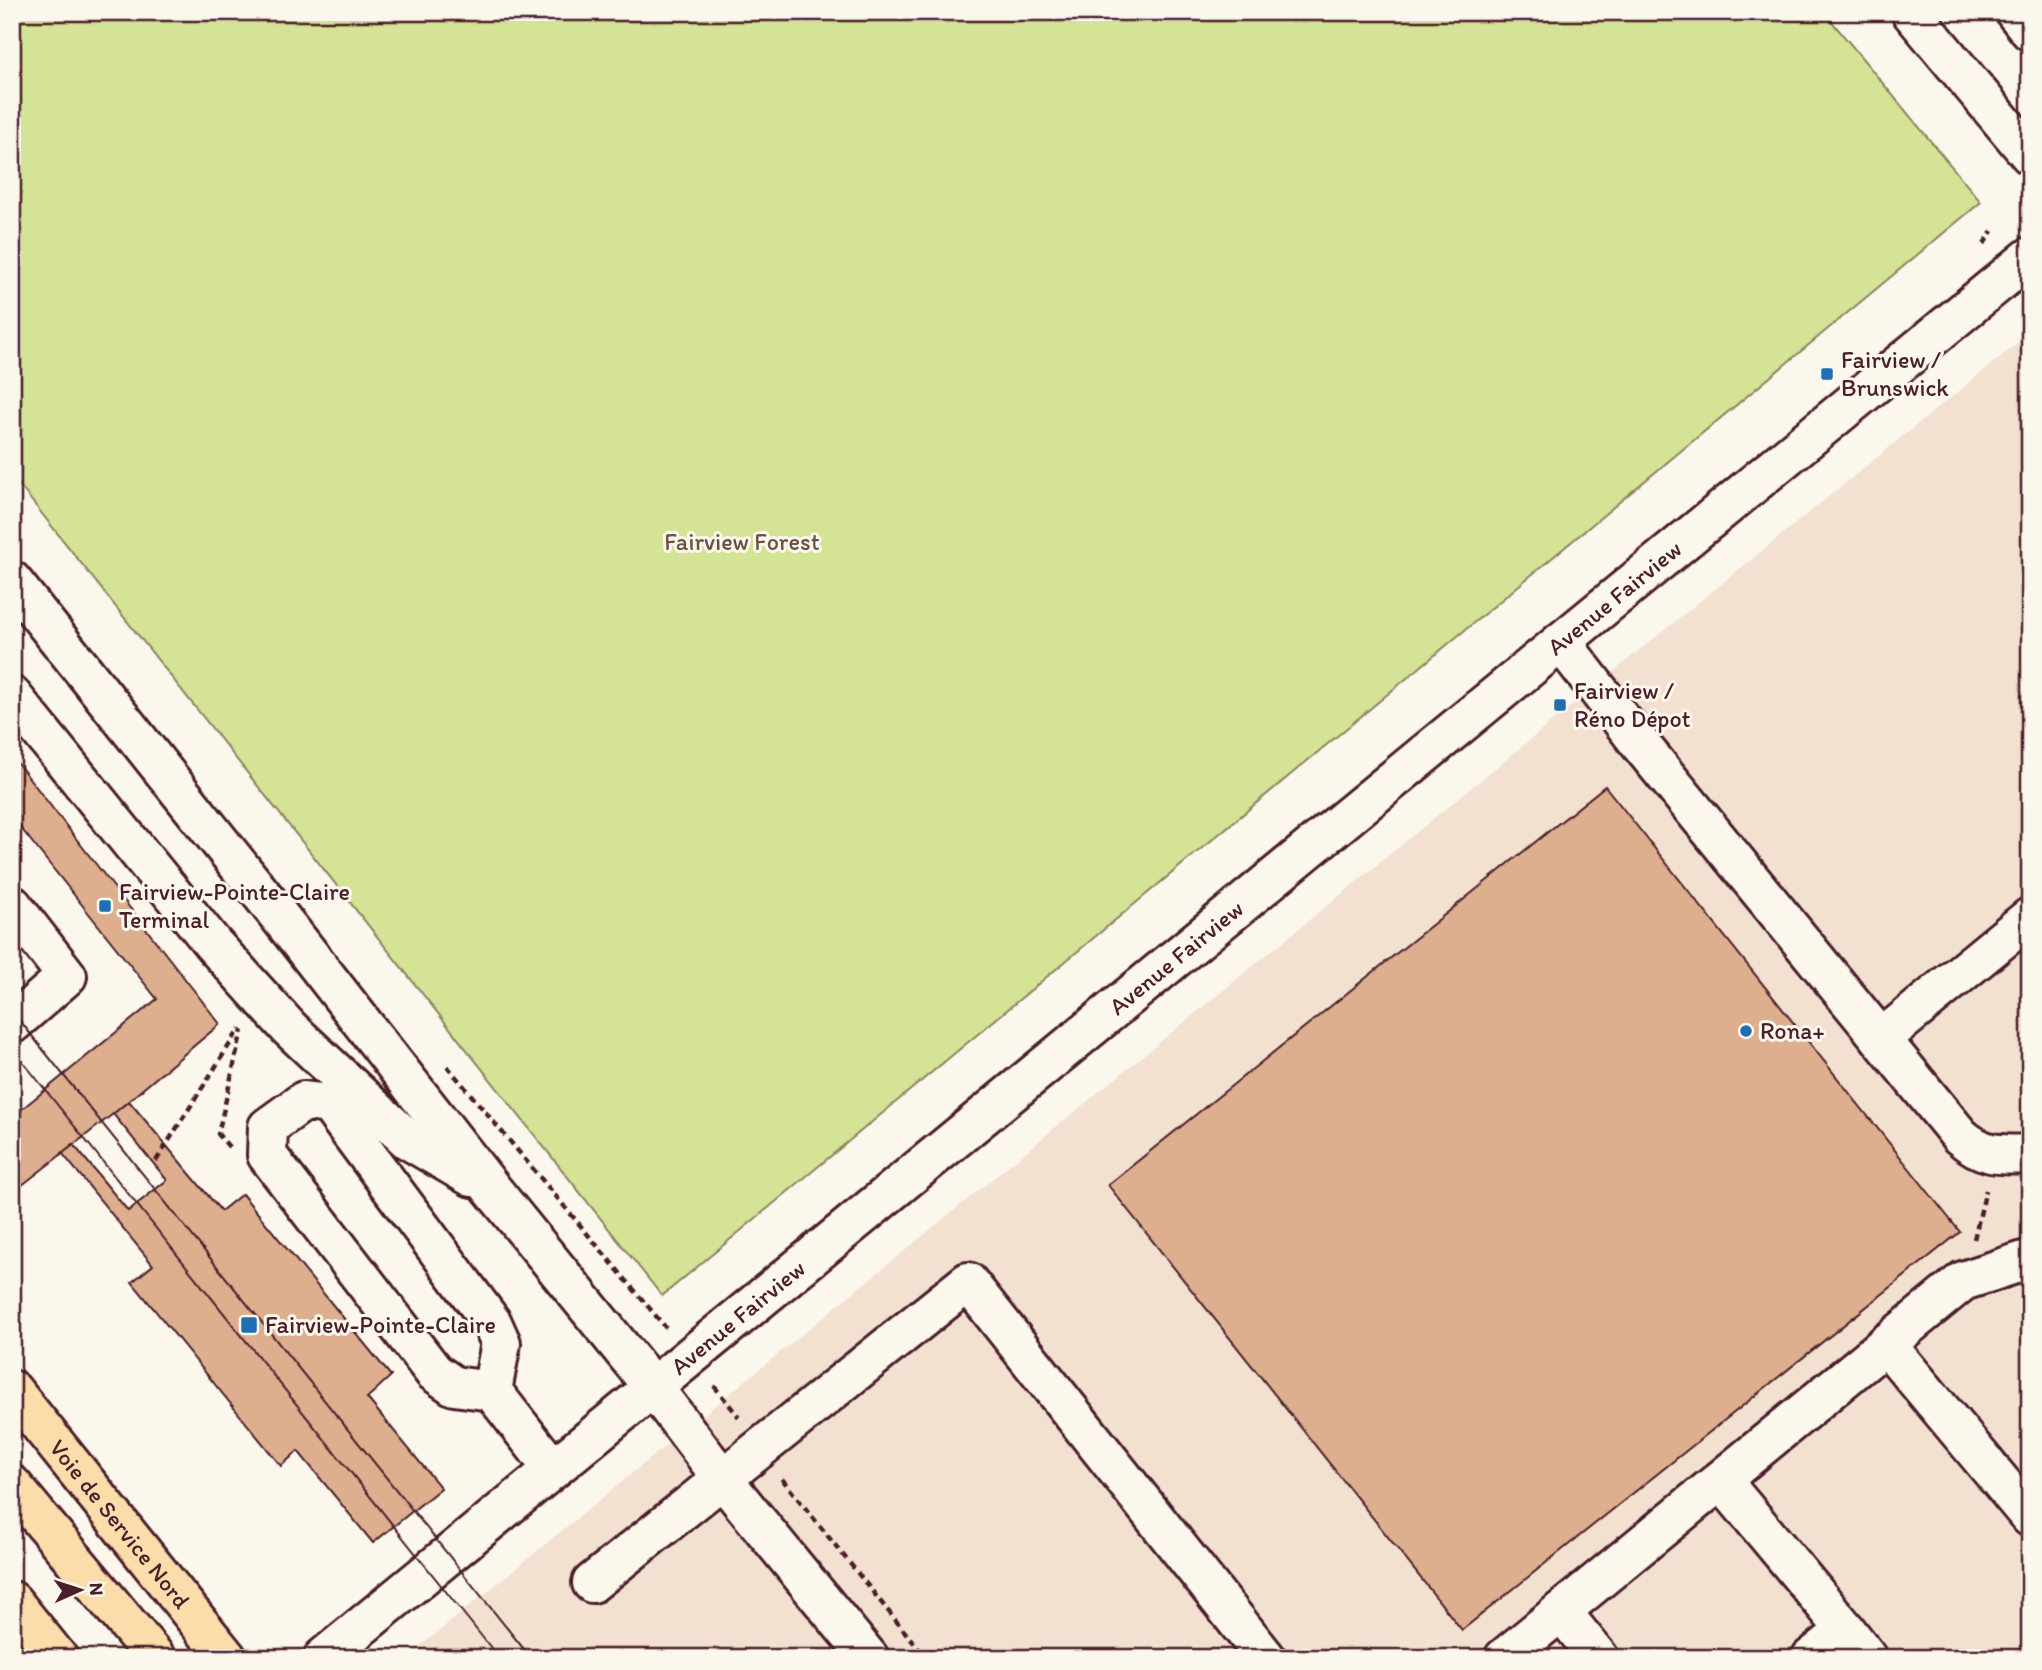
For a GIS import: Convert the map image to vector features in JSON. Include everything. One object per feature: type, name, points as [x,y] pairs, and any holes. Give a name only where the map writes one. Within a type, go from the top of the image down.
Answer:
[{"type":"main road","name":"Voie de Service Nord","points":[[12,1390],[227,1658]]},
{"type":"main road","points":[[12,1485],[156,1658]]},
{"type":"main road","points":[[12,1601],[58,1658]]},
{"type":"street","points":[[1911,12],[2030,155]]},
{"type":"street","points":[[2015,12],[2030,31]]},
{"type":"street","name":"Avenue Fairview","points":[[323,1658],[2030,257]]},
{"type":"street","points":[[12,581],[491,1188],[869,1658]]},
{"type":"street","points":[[1561,642],[1640,744],[1960,1136],[1982,1152],[2013,1155]]},
{"type":"street","points":[[12,696],[213,944],[290,1029],[407,1139],[491,1188]]},
{"type":"street","points":[[12,905],[68,976],[12,1024]]},
{"type":"street","points":[[1881,1039],[2030,917]]},
{"type":"street","points":[[492,1391],[501,1343],[492,1323],[329,1104],[303,1101],[268,1127],[267,1155],[434,1372],[454,1386],[492,1391],[553,1469]]},
{"type":"street","points":[[1504,1658],[1963,1281],[2030,1259]]},
{"type":"street","points":[[592,1583],[968,1282],[1266,1658]]},
{"type":"street","points":[[1886,1344],[2030,1517]]},
{"type":"street","points":[[1721,1480],[1857,1644],[1811,1658]]},
{"type":"street","points":[[1562,1611],[1599,1658]]},
{"type":"path","points":[[156,1161],[244,1022],[218,1135]]},
{"type":"path","points":[[441,1058],[654,1313]]},
{"type":"path","points":[[1963,1281],[2013,1155]]},
{"type":"path","points":[[720,1393],[745,1424]]},
{"type":"path","points":[[781,1478],[926,1658]]},
{"type":"shaded area","points":[[2030,333],[2030,1658],[406,1658],[1630,658]]},
{"type":"green space","name":"Fairview Forest","points":[[12,12],[1824,12],[1981,202],[662,1296],[12,476]]},
{"type":"building","name":"Fairview-Pointe-Claire Terminal","points":[[12,756],[220,1024],[113,1114],[12,1193],[12,1117],[157,999],[12,817]]},
{"type":"building","points":[[1605,786],[1960,1232],[1462,1630],[1108,1185]]},
{"type":"building","points":[[129,1101],[221,1211],[242,1194],[391,1376],[367,1398],[441,1488],[373,1543],[298,1451],[281,1466],[132,1282],[153,1265],[62,1153],[73,1144],[128,1211],[167,1180],[113,1114]]},
{"type":"tram line","points":[[12,1011],[531,1658]]},
{"type":"tram line","points":[[12,1048],[499,1658]]},
{"type":"place","name":"Fairview / Brunswick","points":[[1827,374]]},
{"type":"place","name":"Fairview / Réno Dépot","points":[[1560,705]]},
{"type":"place","name":"Fairview-Pointe-Claire Terminal","points":[[105,906]]},
{"type":"place","name":"Rona+","points":[[1746,1031]]},
{"type":"place","name":"Fairview-Pointe-Claire","points":[[249,1325]]}]
